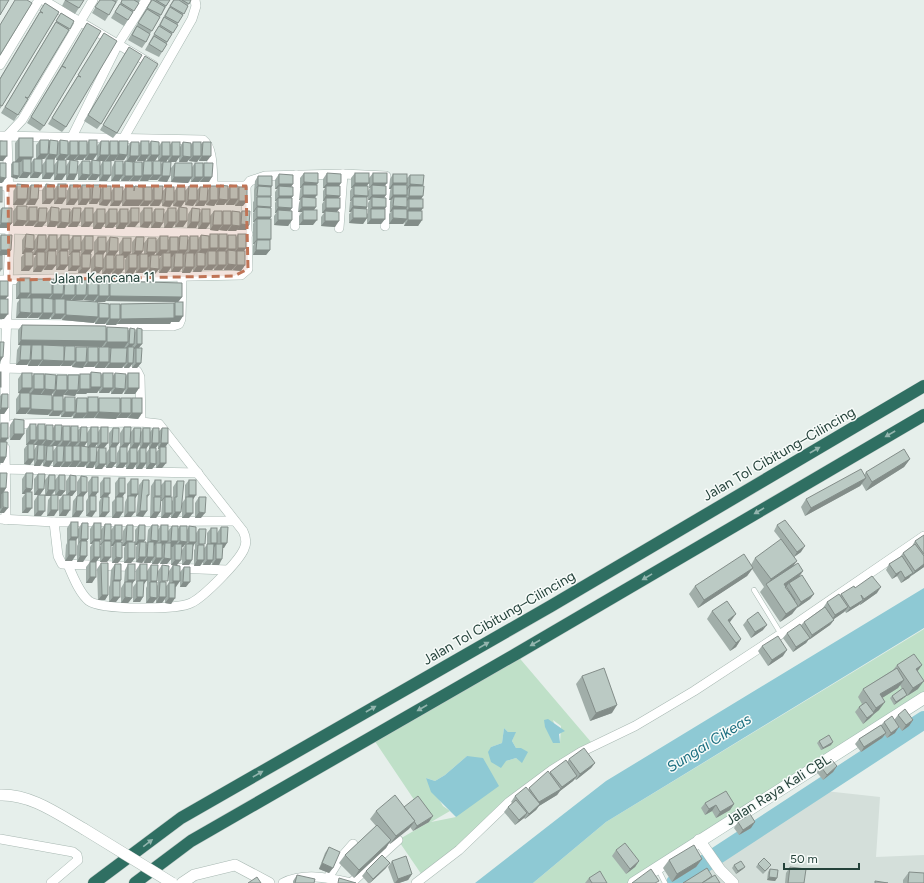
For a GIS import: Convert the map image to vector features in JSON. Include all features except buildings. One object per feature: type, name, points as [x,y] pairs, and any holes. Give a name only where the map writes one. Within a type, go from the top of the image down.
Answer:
[{"type":"highway","name":"Jalan Tol Cibitung–Cilincing","points":[[94,883],[181,818],[537,614],[924,386]]},
{"type":"highway","points":[[135,883],[191,841],[516,654],[924,415]]},
{"type":"main road","name":"Jalan Raya Kali CBL","points":[[634,883],[699,840],[924,698]]},
{"type":"street","points":[[0,65],[39,0]]},
{"type":"street","points":[[43,0],[163,70]]},
{"type":"street","points":[[3,136],[22,120],[93,0]]},
{"type":"street","points":[[71,139],[118,44],[146,0]]},
{"type":"street","points":[[123,139],[192,19],[196,6],[195,0]]},
{"type":"street","points":[[3,136],[71,139],[203,140],[207,143],[210,149],[213,185]]},
{"type":"street","points":[[3,136],[4,186],[10,230],[5,280],[2,368],[3,520],[54,522],[234,521]]},
{"type":"street","points":[[339,228],[343,174]]},
{"type":"street","points":[[0,229],[248,234],[246,186],[250,181],[260,177],[343,174],[386,176],[385,226]]},
{"type":"street","points":[[295,226],[296,175]]},
{"type":"street","points":[[4,186],[246,186]]},
{"type":"street","name":"Jalan Kencana 11","points":[[5,280],[234,276],[246,272],[248,269],[248,234]]},
{"type":"street","points":[[4,324],[173,326],[179,324],[182,319],[182,277]]},
{"type":"street","points":[[2,368],[137,371],[140,377],[141,422]]},
{"type":"street","points":[[3,424],[154,422],[162,426],[243,531],[246,543],[244,550],[213,586],[190,604],[166,607],[114,608],[101,606],[89,601],[84,596],[68,564]]},
{"type":"street","points":[[2,469],[198,473]]},
{"type":"street","points":[[54,522],[60,561],[62,564],[227,570]]},
{"type":"street","points":[[416,883],[459,850],[510,802],[552,770],[581,752],[635,726],[781,634],[924,536]]},
{"type":"street","points":[[0,795],[12,794],[28,798],[84,829],[172,883]]},
{"type":"street","points":[[0,839],[73,852],[77,855],[78,860],[51,883]]},
{"type":"street","points":[[283,883],[297,877],[328,878],[352,883],[398,840]]},
{"type":"street","points":[[699,840],[720,870],[734,883]]},
{"type":"street","points":[[328,878],[339,860],[353,844]]},
{"type":"street","points":[[182,883],[194,875],[235,865],[268,883]]},
{"type":"lane","points":[[754,590],[781,634]]},
{"type":"lane","points":[[657,868],[665,882]]},
{"type":"highlighted area","points":[[8,186],[246,186],[248,269],[234,276],[9,280]]},
{"type":"shaded area","points":[[816,790],[880,797],[876,857],[924,855],[924,883],[675,883]]},
{"type":"green space","points":[[924,629],[924,700],[636,883],[533,883],[606,822]]},
{"type":"green space","points":[[516,654],[591,742],[574,751],[424,878],[398,840],[429,822],[372,737]],"holes":[[[553,720],[561,726],[560,743]],[[504,728],[508,732],[515,733],[512,741],[516,748],[521,748],[522,762],[516,758],[506,761],[491,747],[502,743]],[[467,756],[456,817],[431,822],[450,811],[443,806],[426,778],[435,781],[445,775]]]},
{"type":"water","name":"Sungai Cikeas","points":[[924,588],[924,628],[606,822],[533,883],[475,883],[606,781]]},
{"type":"water","points":[[548,719],[565,731],[559,734],[560,743],[553,743],[545,727],[544,720]]},
{"type":"water","points":[[504,728],[508,732],[516,732],[512,741],[516,748],[521,748],[528,752],[522,763],[516,758],[506,761],[501,768],[491,762],[488,752],[491,747],[502,743]]},
{"type":"water","points":[[467,756],[483,758],[499,786],[456,817],[431,792],[426,778],[435,781],[445,775]]},
{"type":"waterway","points":[[675,883],[924,720]]}]
